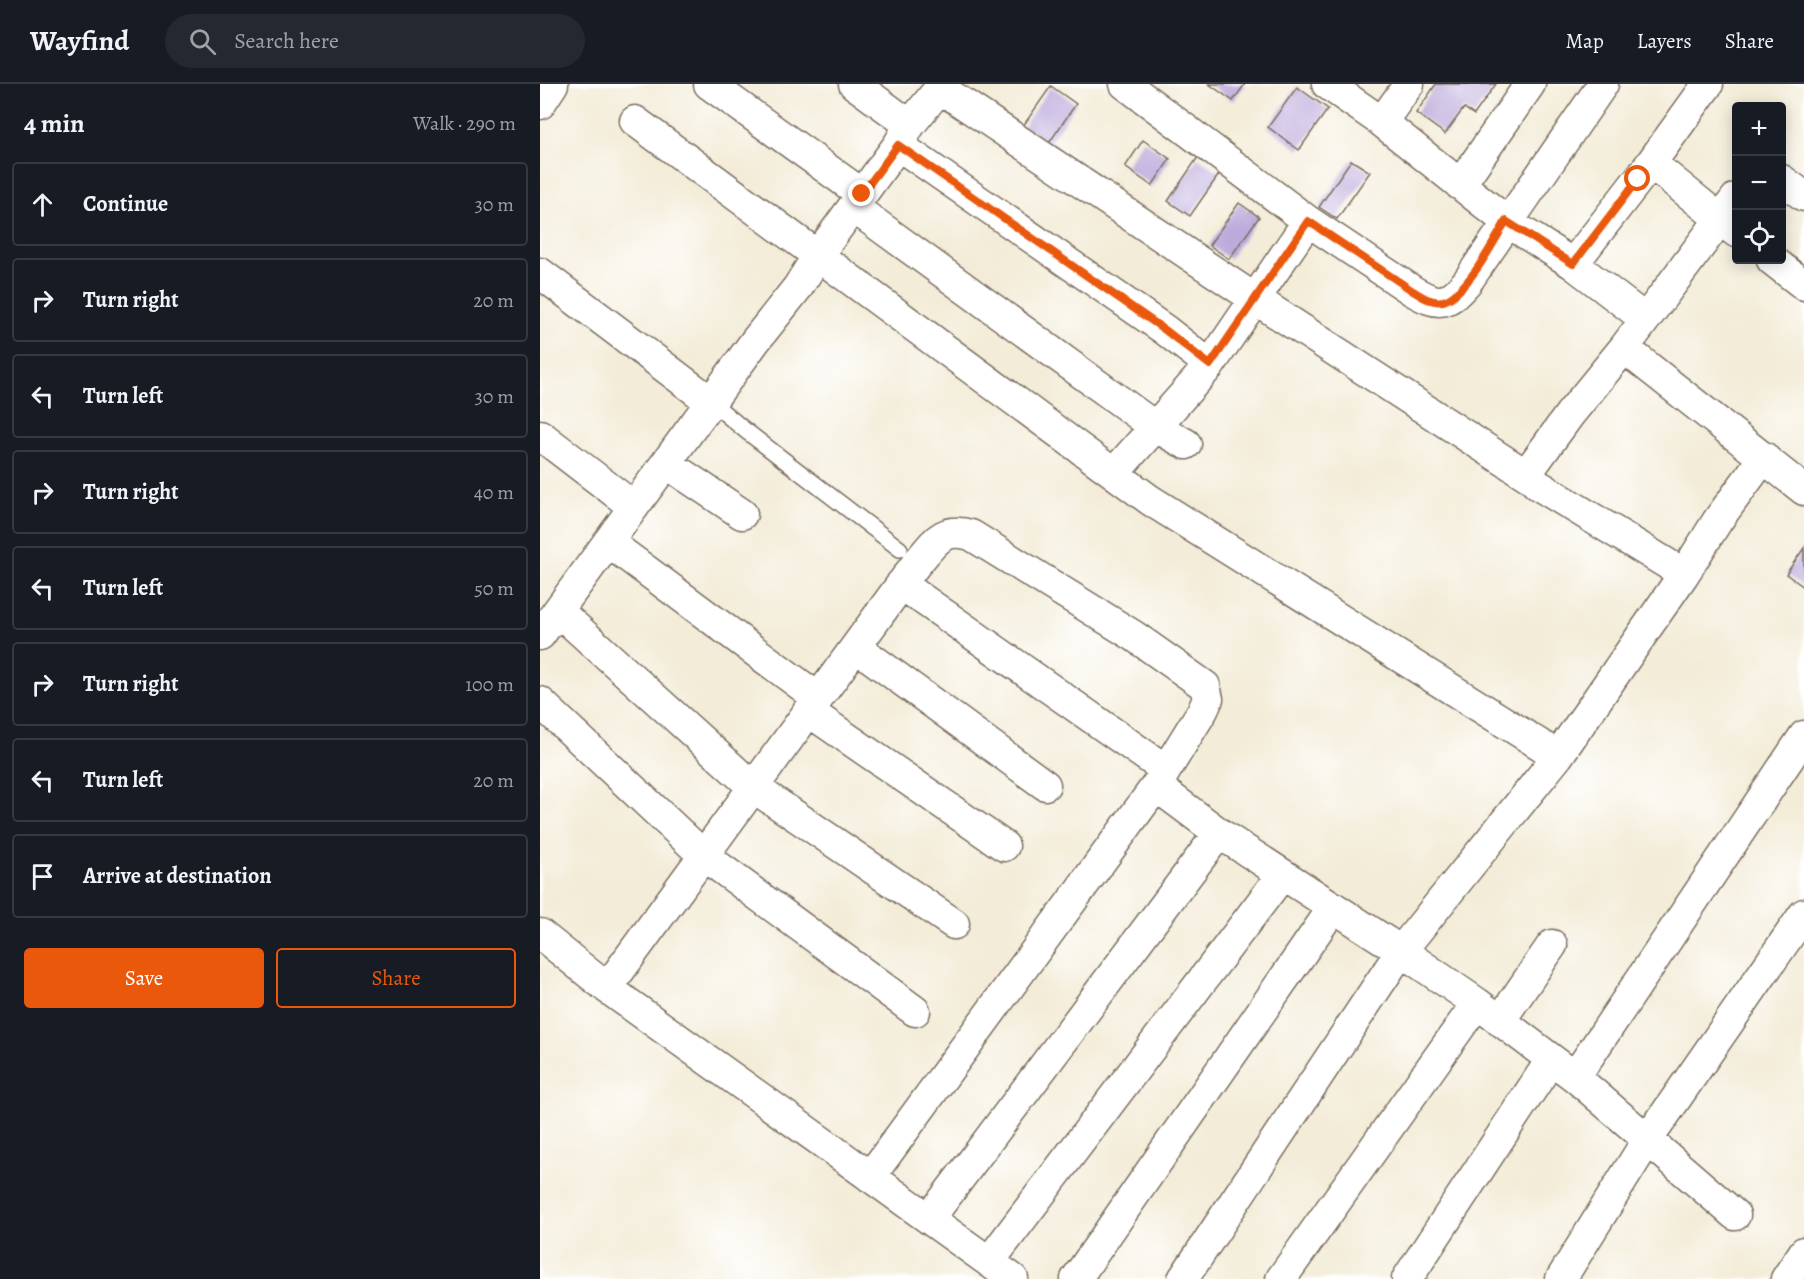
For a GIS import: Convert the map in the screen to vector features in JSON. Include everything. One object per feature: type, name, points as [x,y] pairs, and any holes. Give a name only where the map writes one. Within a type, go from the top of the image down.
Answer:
[{"type":"street","points":[[709,84],[1154,426],[1186,444]]},
{"type":"street","points":[[854,84],[904,135],[1210,365]]},
{"type":"street","points":[[1125,84],[1308,221],[1413,291],[1430,300],[1444,301],[1455,295],[1467,282],[1506,221],[1603,84]]},
{"type":"street","points":[[1327,84],[1382,122],[1506,221],[1573,264],[1645,320]]},
{"type":"street","points":[[1382,122],[1409,84]]},
{"type":"street","points":[[1460,185],[1530,84]]},
{"type":"street","points":[[1573,264],[1651,163],[1708,84]]},
{"type":"street","points":[[540,635],[756,340],[798,287],[857,200],[941,86],[1254,299],[1531,478],[1538,485],[1684,574]]},
{"type":"street","points":[[635,121],[1150,500],[1558,756]]},
{"type":"street","points":[[1531,478],[1530,469],[1597,380],[1731,217],[1651,163]]},
{"type":"street","points":[[1786,183],[1804,196]]},
{"type":"street","points":[[1114,473],[1210,365],[1308,221]]},
{"type":"street","points":[[1777,264],[1804,285]]},
{"type":"street","points":[[540,273],[711,402]]},
{"type":"street","points":[[1624,348],[1804,490]]},
{"type":"street","points":[[540,435],[634,507]]},
{"type":"street","points":[[1183,1279],[1401,951],[1558,756],[1684,574],[1718,520],[1764,457]]},
{"type":"street","points":[[666,463],[742,514]]},
{"type":"street","points":[[606,988],[901,584],[941,536],[951,532],[961,532],[986,543],[1134,636],[1205,686],[1208,699],[1161,778],[870,1177]]},
{"type":"street","points":[[608,542],[813,705],[1004,846]]},
{"type":"street","points":[[901,584],[1161,778],[1219,833],[1401,951],[1476,1003],[1575,1077],[1735,1215]]},
{"type":"street","points":[[558,611],[753,787],[954,924]]},
{"type":"street","points":[[856,647],[1045,785]]},
{"type":"street","points":[[540,702],[704,855],[915,1011]]},
{"type":"street","points":[[1575,1077],[1804,736]]},
{"type":"street","points":[[929,1219],[1219,833]]},
{"type":"street","points":[[540,934],[606,988],[1001,1271],[1282,875]]},
{"type":"street","points":[[1076,1279],[1333,908]]},
{"type":"street","points":[[1561,1279],[1648,1139],[1804,914]]},
{"type":"street","points":[[1500,1021],[1552,945]]},
{"type":"street","points":[[1281,1279],[1476,1003]]},
{"type":"street","points":[[1407,1279],[1551,1060]]},
{"type":"street","points":[[1786,1279],[1804,1252]]},
{"type":"lane","points":[[711,402],[900,549]]},
{"type":"building","points":[[1209,84],[1245,84],[1233,101]]},
{"type":"building","points":[[1436,84],[1496,84],[1474,115],[1464,108],[1445,134],[1416,113]]},
{"type":"building","points":[[1051,86],[1076,104],[1049,143],[1023,126]]},
{"type":"building","points":[[1297,87],[1328,109],[1299,150],[1268,127]]},
{"type":"building","points":[[1143,140],[1170,159],[1152,186],[1125,167]]},
{"type":"building","points":[[1198,157],[1220,173],[1190,216],[1168,201]]},
{"type":"building","points":[[1351,160],[1370,172],[1337,219],[1319,207]]},
{"type":"building","points":[[1239,203],[1259,217],[1229,259],[1209,245]]},
{"type":"building","points":[[1804,548],[1804,587],[1786,574]]},
{"type":"route","points":[[862,194],[898,145],[1165,330],[1210,365],[1308,221],[1413,291],[1430,300],[1444,301],[1455,295],[1467,282],[1506,221],[1573,264],[1638,179]]}]
